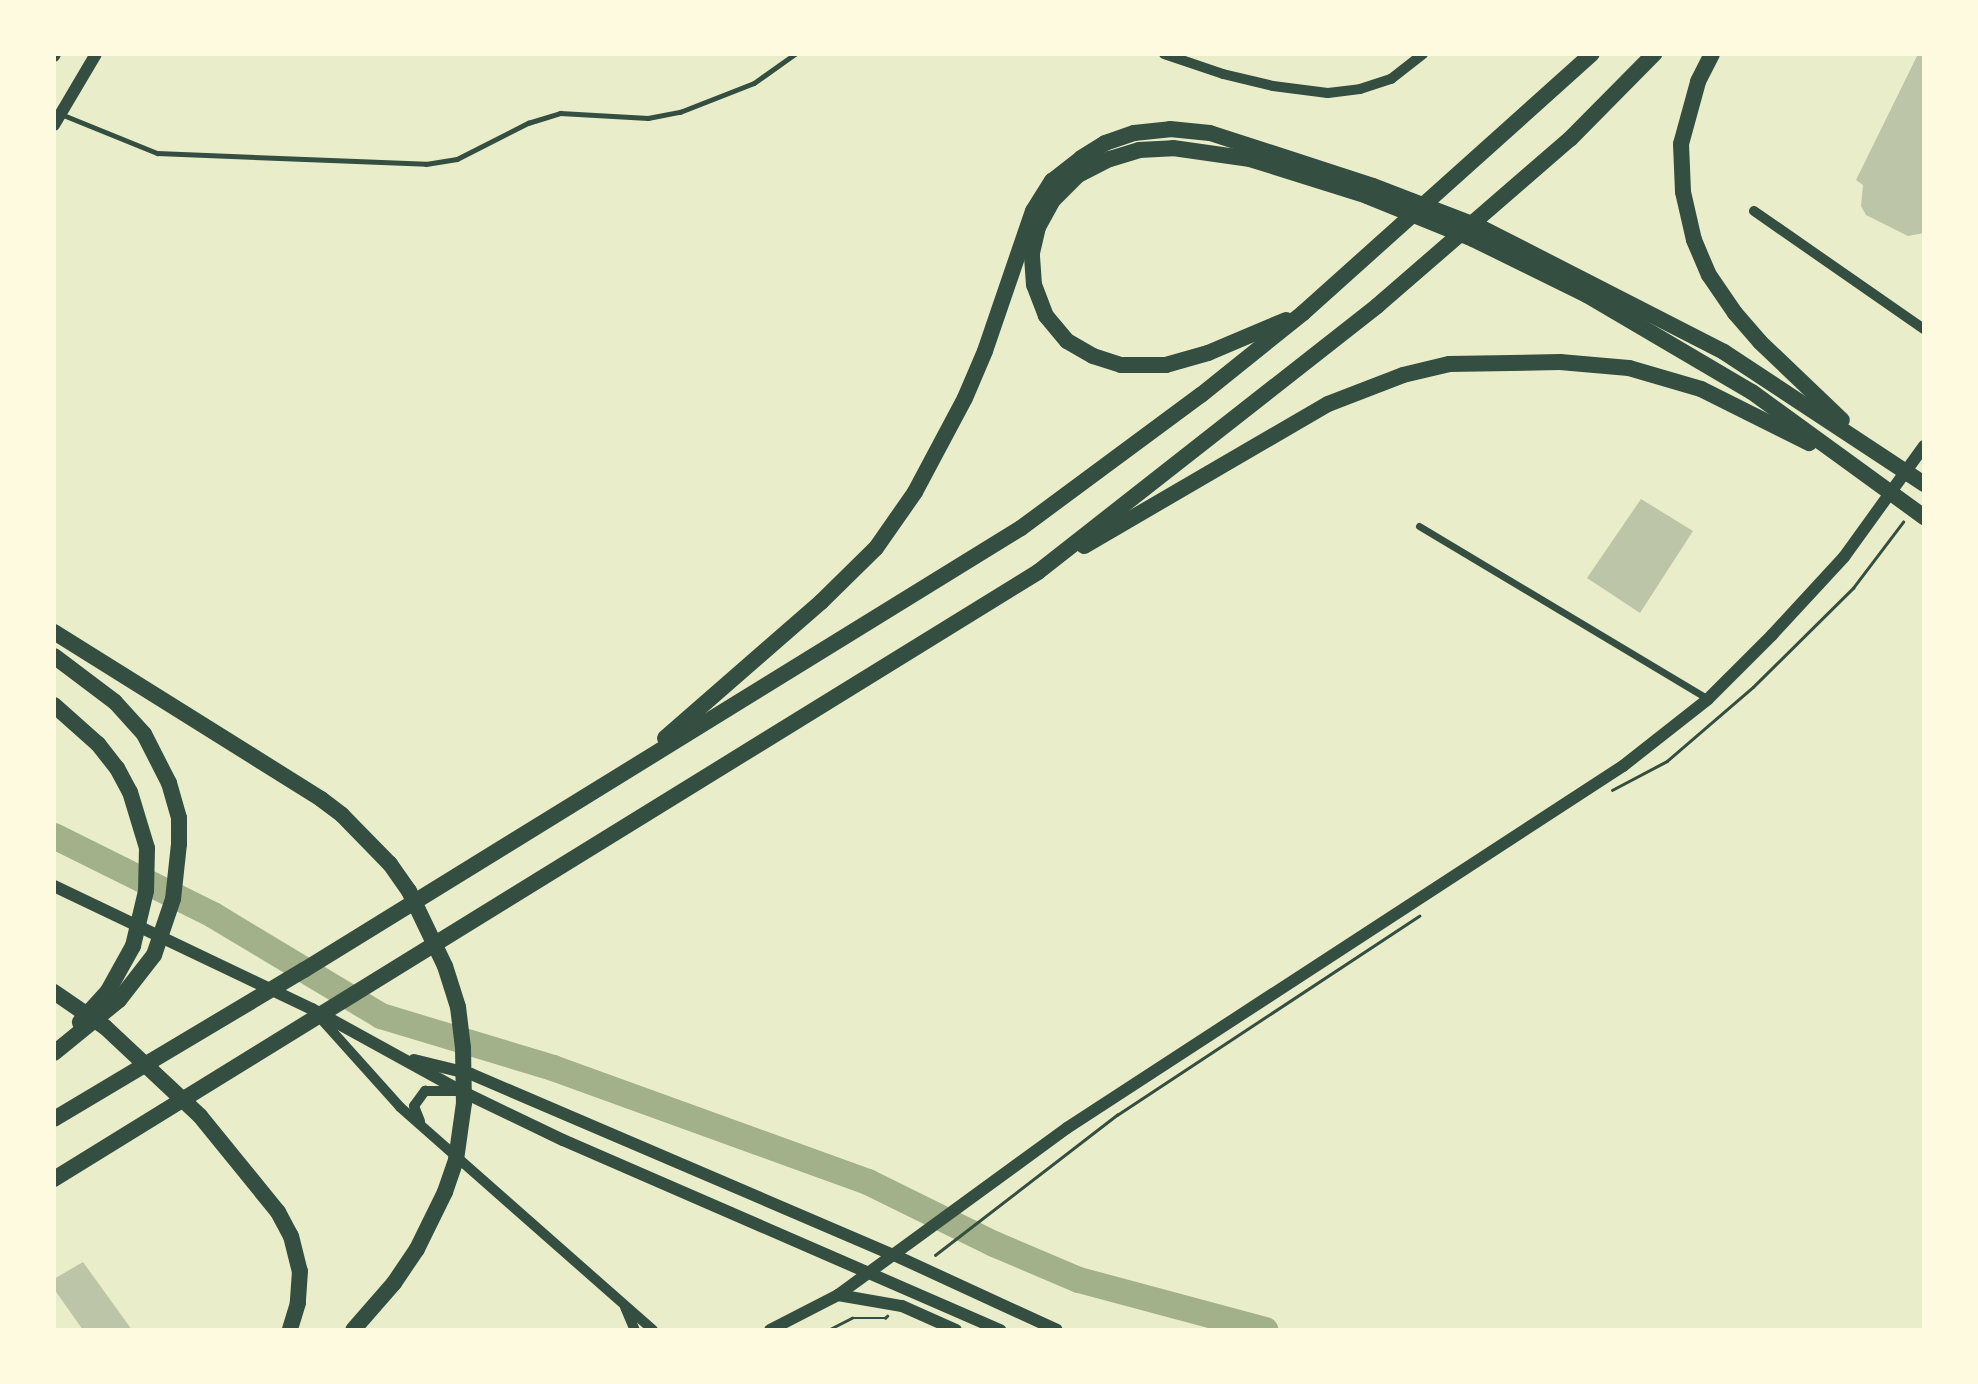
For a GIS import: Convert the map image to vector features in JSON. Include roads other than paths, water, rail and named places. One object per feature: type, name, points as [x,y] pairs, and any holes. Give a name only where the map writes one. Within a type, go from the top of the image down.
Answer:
[{"type":"highway","points":[[54,1119],[334,951],[1021,528],[1200,395],[1303,313],[1592,54]]},
{"type":"highway","points":[[1038,572],[1377,306],[1570,139],[1654,54]]},
{"type":"highway","points":[[1712,54],[1698,82],[1681,144],[1683,192],[1700,257],[1735,313],[1760,342],[1878,452]]},
{"type":"highway","points":[[629,770],[821,602],[876,548],[915,492],[965,398],[985,351],[1033,211],[1052,181],[1105,143],[1134,134],[1170,129],[1210,133],[1473,239],[1587,295],[1752,392],[1924,517]]},
{"type":"highway","points":[[1303,313],[1198,356],[1166,365],[1121,365],[1093,356],[1067,341],[1046,316],[1034,285],[1032,253],[1038,227],[1053,200],[1078,175],[1110,159],[1139,150],[1173,148],[1293,166],[1480,227],[1567,269],[1724,352],[1924,484]]},
{"type":"highway","points":[[54,1179],[1038,572],[1251,452],[1328,404],[1403,375],[1449,364],[1560,362],[1629,368],[1701,389],[1754,413],[1863,472]]},
{"type":"highway","points":[[54,632],[321,799],[367,837],[409,891],[445,966],[458,1007],[464,1077],[459,1142],[445,1192],[417,1249],[387,1292],[354,1330]]},
{"type":"highway","points":[[54,656],[115,702],[144,734],[169,782],[179,818],[173,899],[155,955],[56,1048]]},
{"type":"highway","points":[[54,705],[98,744],[117,768],[145,832],[147,880],[133,946],[114,995]]},
{"type":"highway","points":[[54,992],[105,1027],[200,1116],[278,1212],[291,1236],[300,1271],[298,1303],[290,1330]]},
{"type":"main road","points":[[57,119],[96,54]]},
{"type":"main road","points":[[770,1330],[838,1295],[1067,1128],[1623,766],[1709,699],[1844,557],[1884,506],[1924,446]]},
{"type":"main road","points":[[54,886],[312,1009],[461,1091],[563,1140],[1001,1330]]},
{"type":"main road","points":[[393,1055],[471,1074],[894,1255],[1057,1330]]},
{"type":"main road","points":[[838,1295],[902,1306],[957,1330]]},
{"type":"street","points":[[1164,54],[1236,77],[1328,93],[1360,89],[1391,79],[1410,60],[1423,54]]},
{"type":"street","points":[[1754,211],[1924,329]]},
{"type":"street","points":[[1419,526],[1709,699]]},
{"type":"street","points":[[312,1009],[366,1071],[425,1129],[653,1330]]},
{"type":"street","points":[[425,1129],[415,1115],[414,1106],[418,1098],[425,1091],[461,1091]]},
{"type":"street","points":[[624,1304],[635,1330]]},
{"type":"lane","points":[[57,119],[157,153],[426,164],[457,159],[528,123],[560,113],[648,118],[680,112],[754,82],[795,54]]},
{"type":"waterway","points":[[54,836],[213,915],[381,1016],[553,1068],[868,1182],[994,1244],[1079,1280],[1265,1330]]}]
